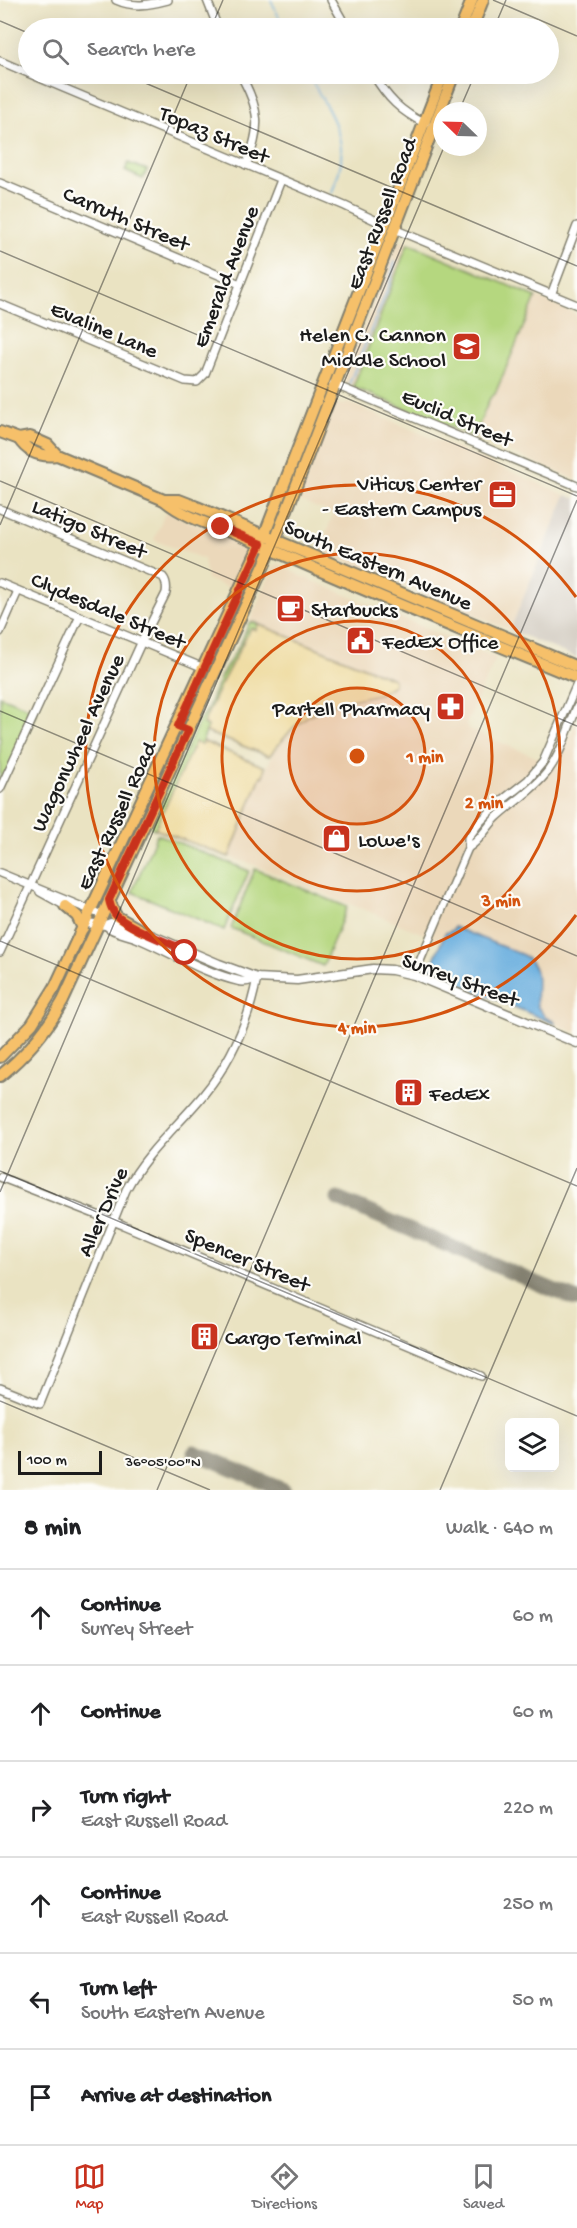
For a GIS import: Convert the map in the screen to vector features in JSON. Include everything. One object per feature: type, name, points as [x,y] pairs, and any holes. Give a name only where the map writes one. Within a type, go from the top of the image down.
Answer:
[{"type":"main road","points":[[465,18],[472,0]]},
{"type":"main road","points":[[476,18],[483,0]]},
{"type":"main road","name":"East Russell Road","points":[[0,1057],[32,1024],[48,1000],[84,925],[96,916],[109,900],[183,728],[204,668],[263,540],[321,405],[429,125],[440,84]]},
{"type":"main road","name":"East Russell Road","points":[[390,227],[408,173],[408,164],[449,84]]},
{"type":"main road","name":"East Russell Road","points":[[0,1076],[27,1052],[54,1018],[96,916],[183,728],[273,546],[321,405]]},
{"type":"main road","name":"South Eastern Avenue","points":[[0,432],[19,439],[25,449],[44,457],[57,455],[164,500],[179,500],[433,619],[577,678]]},
{"type":"main road","name":"South Eastern Avenue","points":[[273,546],[435,608],[577,667]]},
{"type":"main road","points":[[433,619],[435,608]]},
{"type":"main road","points":[[109,900],[116,916],[144,932]]},
{"type":"main road","points":[[65,906],[84,925]]},
{"type":"street","points":[[116,0],[136,6],[168,0]]},
{"type":"street","points":[[207,0],[214,18]]},
{"type":"street","points":[[331,0],[341,18]]},
{"type":"street","name":"Topaz Street","points":[[0,60],[18,68]]},
{"type":"street","name":"Topaz Street","points":[[55,84],[577,305]]},
{"type":"street","points":[[246,84],[256,108],[258,126],[255,144],[246,165]]},
{"type":"street","points":[[379,84],[396,106],[429,125]]},
{"type":"street","name":"Emerald Avenue","points":[[197,381],[205,374],[281,180]]},
{"type":"street","name":"Carruth Street","points":[[0,183],[240,284]]},
{"type":"street","points":[[551,295],[577,226]]},
{"type":"street","name":"Evaline Lane","points":[[0,304],[185,381],[197,381]]},
{"type":"street","name":"Euclid Street","points":[[330,382],[577,486]]},
{"type":"street","name":"Latigo Street","points":[[0,509],[166,580]]},
{"type":"street","name":"Wagonwheel Avenue","points":[[0,952],[166,593],[166,580]]},
{"type":"street","name":"Clydesdale Street","points":[[0,583],[204,668]]},
{"type":"street","points":[[0,632],[18,591]]},
{"type":"street","points":[[0,789],[80,615]]},
{"type":"street","points":[[414,975],[468,848],[468,838],[495,806],[528,780],[543,762],[577,684]]},
{"type":"street","points":[[468,848],[476,844],[497,818],[548,771],[561,749],[577,707]]},
{"type":"street","name":"Surrey Street","points":[[0,873],[56,895],[111,923],[144,932],[257,978]]},
{"type":"street","name":"Surrey Street","points":[[30,886],[65,906],[96,916],[110,929],[242,982],[257,978],[297,980],[373,969],[392,970],[414,975],[577,1043]]},
{"type":"street","points":[[152,944],[180,954],[188,951]]},
{"type":"street","name":"Aller Drive","points":[[0,1388],[40,1404],[126,1190],[142,1164],[204,1094],[222,1070],[242,1029],[257,978]]},
{"type":"street","name":"Spencer Street","points":[[0,1177],[114,1221],[481,1376]]},
{"type":"shaded area","name":"Helen C. Cannon Middle School","points":[[403,241],[577,314],[577,480],[347,384],[344,378],[395,246],[398,242]]},
{"type":"shaded area","points":[[335,402],[344,406],[346,402],[566,495],[510,630],[320,551],[333,514],[298,500]]},
{"type":"shaded area","points":[[566,495],[577,499],[577,658],[510,630]]},
{"type":"shaded area","points":[[166,511],[249,547],[231,589],[207,579],[204,559],[154,540]]},
{"type":"shaded area","points":[[279,564],[299,575],[496,658],[466,724],[469,729],[557,766],[577,720],[577,1033],[433,973],[431,967],[441,941],[252,864],[229,857],[261,776],[273,754],[292,729],[309,715],[329,705],[365,698],[391,678],[271,629],[249,623],[273,568]]},
{"type":"green space","points":[[128,163],[147,170],[143,179],[125,171]]},
{"type":"green space","name":"Helen C. Cannon Middle School","points":[[408,243],[536,297],[474,437],[353,387]]},
{"type":"green space","points":[[249,623],[258,624],[256,630],[251,628],[203,724],[208,726],[201,745],[195,743],[155,829],[150,827],[221,676],[241,642]]},
{"type":"green space","points":[[0,696],[37,711],[0,789]]},
{"type":"green space","points":[[157,834],[249,871],[224,930],[132,892]]},
{"type":"green space","points":[[255,869],[347,907],[323,966],[231,928]]},
{"type":"sand","points":[[258,624],[391,678],[394,680],[394,685],[379,694],[329,705],[309,715],[292,729],[269,756],[206,732],[208,726],[203,724],[220,686],[251,628],[256,630]]},
{"type":"sand","points":[[202,741],[265,767],[263,777],[261,776],[229,857],[155,829],[195,742],[201,745]]},
{"type":"water","points":[[454,927],[530,960],[537,978],[537,1006],[545,1017],[555,1024],[433,973],[431,967],[445,933],[453,930]]},
{"type":"waterway","points":[[271,0],[279,18]]},
{"type":"waterway","points":[[313,84],[340,138],[339,173],[332,193]]},
{"type":"waterway","points":[[349,384],[389,286],[395,262]]},
{"type":"taxiway","points":[[338,1199],[577,1300]]},
{"type":"taxiway","points":[[194,1452],[283,1490]]},
{"type":"place","name":"Helen C. Cannon Middle School","points":[[467,346]]},
{"type":"place","name":"Viticus Center - Eastern Campus","points":[[502,495]]},
{"type":"place","name":"Starbucks","points":[[290,608]]},
{"type":"place","name":"FedEx Office","points":[[361,640]]},
{"type":"place","name":"Partell Pharmacy","points":[[451,707]]},
{"type":"place","name":"Lowe's","points":[[337,838]]},
{"type":"place","name":"FedEx","points":[[408,1092]]},
{"type":"place","name":"Cargo Terminal","points":[[204,1336]]},
{"type":"route","points":[[185,953],[188,951],[144,932],[116,916],[109,900],[188,730],[178,726],[261,544],[221,527]]}]
